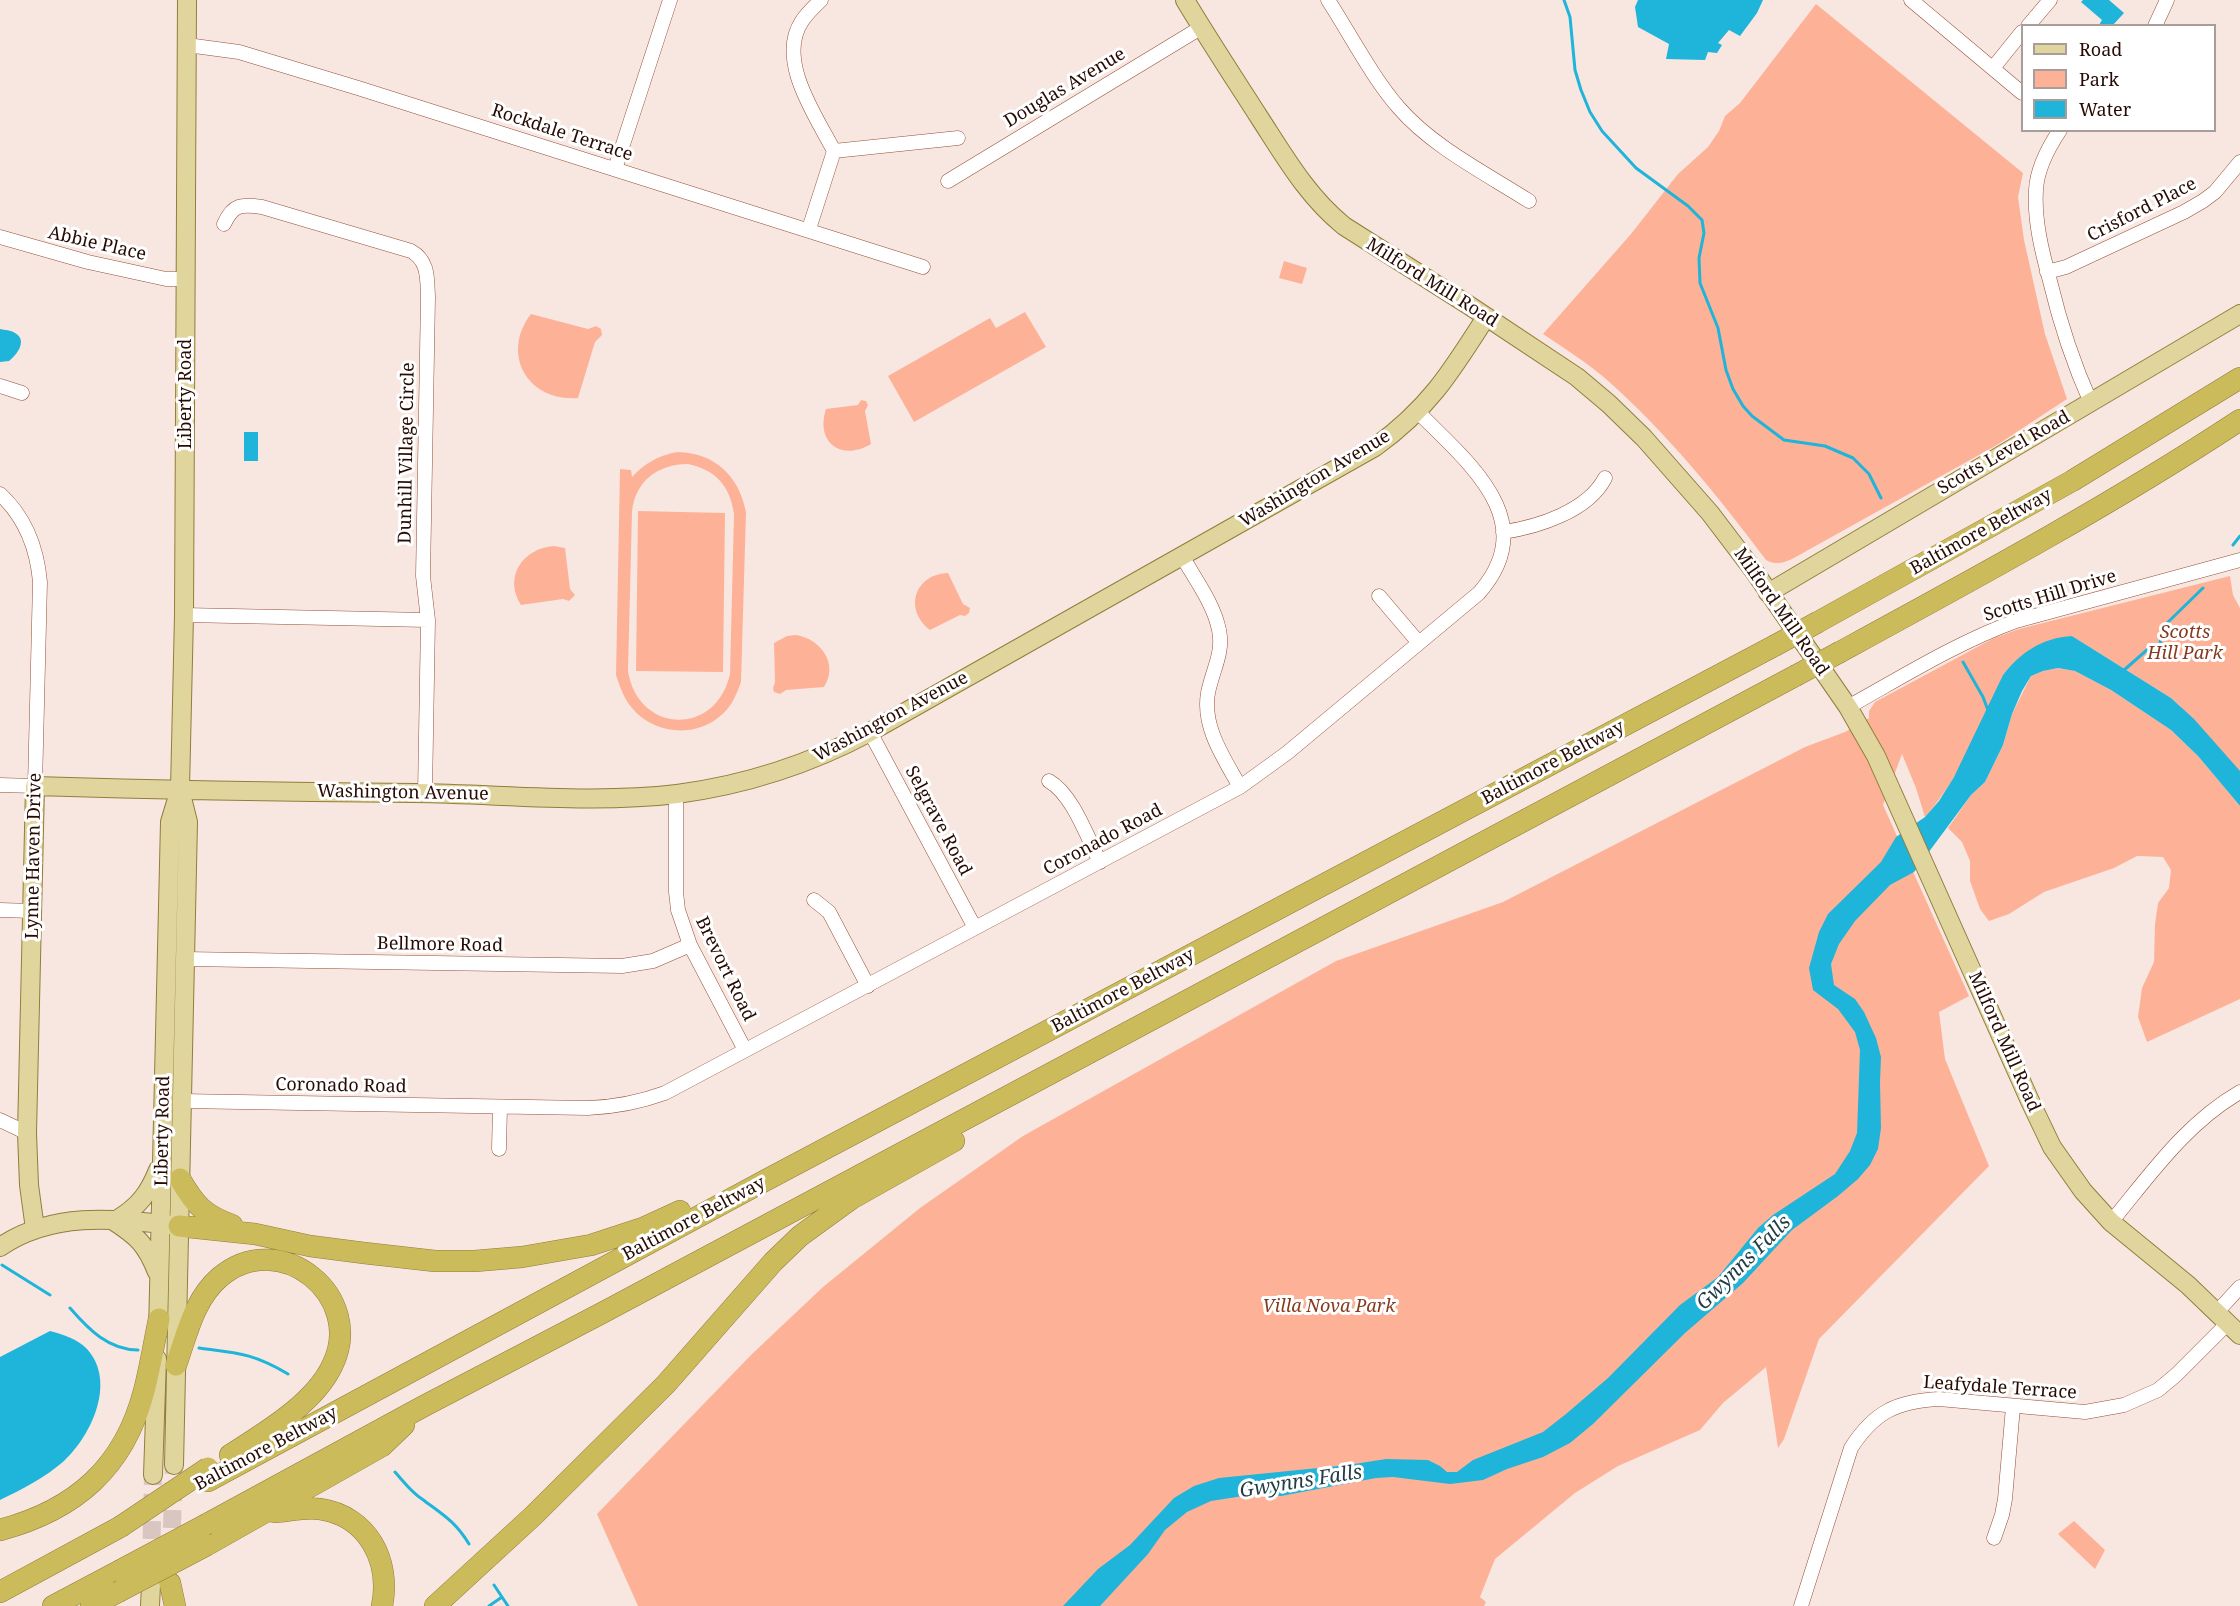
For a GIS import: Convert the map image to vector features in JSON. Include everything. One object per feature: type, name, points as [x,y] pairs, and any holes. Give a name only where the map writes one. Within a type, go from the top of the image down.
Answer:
[{"type":"highway","name":"Baltimore Beltway","points":[[0,1592],[120,1527],[208,1474],[1774,646],[2062,487],[2240,378]]},
{"type":"highway","name":"Baltimore Beltway","points":[[53,1606],[119,1571],[207,1534],[424,1406],[1840,652],[2090,514],[2174,464],[2240,420]]},
{"type":"highway","points":[[435,1606],[534,1516],[666,1384],[766,1269],[800,1236],[851,1199],[942,1148],[1181,1004]]},
{"type":"highway","points":[[180,1179],[191,1198],[207,1214],[255,1234]]},
{"type":"highway","points":[[170,1225],[255,1234],[310,1246],[435,1261],[522,1257],[583,1246],[621,1236],[667,1218],[705,1199],[768,1179]]},
{"type":"highway","points":[[176,1365],[198,1304],[205,1293],[221,1276],[243,1263],[268,1260],[294,1265],[304,1270],[328,1292],[337,1312],[340,1325],[339,1347],[332,1368],[324,1379],[288,1417],[208,1474]]},
{"type":"highway","points":[[0,1530],[38,1519],[54,1511],[84,1490],[109,1463],[129,1432],[143,1394],[159,1319]]},
{"type":"highway","points":[[91,1606],[118,1592],[207,1534],[267,1512],[382,1446],[424,1406]]},
{"type":"highway","points":[[267,1512],[295,1508],[320,1509],[333,1512],[355,1524],[374,1545],[383,1566],[385,1580],[382,1606]]},
{"type":"highway","points":[[164,1581],[175,1606]]},
{"type":"main road","name":"Liberty Road","points":[[153,1475],[160,1278],[180,1179],[182,1101],[188,822],[180,789],[184,615],[187,0]]},
{"type":"main road","name":"Milford Mill Road","points":[[1185,0],[1284,158],[1323,209],[1344,226],[1576,377],[1611,405],[1644,438],[1710,513],[1848,707],[1876,756],[2052,1147],[2083,1191],[2111,1222],[2228,1323]]},
{"type":"main road","name":"Scotts Level Road","points":[[1768,593],[2240,314]]},
{"type":"main road","name":"Washington Avenue","points":[[35,786],[603,797],[676,794],[731,784],[784,770],[870,732],[1375,447],[1418,412],[1440,388],[1486,317]]},
{"type":"main road","name":"Lynne Haven Drive","points":[[35,786],[27,1133],[29,1185],[35,1229]]},
{"type":"main road","name":"Liberty Road","points":[[174,1465],[176,1365],[170,1225],[162,1160],[170,822],[180,789]]},
{"type":"main road","points":[[114,1219],[134,1208],[145,1198],[162,1160]]},
{"type":"main road","points":[[114,1219],[144,1245],[160,1278]]},
{"type":"main road","points":[[0,1247],[35,1229],[62,1222],[114,1219],[170,1225]]},
{"type":"main road","points":[[150,1606],[164,1581]]},
{"type":"main road","points":[[164,1581],[170,1606]]},
{"type":"street","points":[[615,169],[670,0]]},
{"type":"street","points":[[809,230],[834,151],[801,86],[795,59],[796,32],[806,16],[821,0]]},
{"type":"street","points":[[1328,0],[1388,94],[1411,120],[1436,141],[1529,201]]},
{"type":"street","points":[[1911,0],[2021,92]]},
{"type":"street","points":[[2030,24],[2050,0]]},
{"type":"street","points":[[2156,24],[2167,0]]},
{"type":"street","name":"Douglas Avenue","points":[[948,181],[1202,27]]},
{"type":"street","points":[[1993,68],[2021,33]]},
{"type":"street","name":"Rockdale Terrace","points":[[187,45],[239,52],[923,267]]},
{"type":"street","points":[[2059,132],[2041,165],[2036,188],[2036,212],[2047,272],[2069,350],[2091,403]]},
{"type":"street","points":[[834,151],[958,138]]},
{"type":"street","name":"Crisford Place","points":[[2047,272],[2066,267],[2184,212],[2215,192],[2240,162]]},
{"type":"street","name":"Dunhill Village Circle","points":[[224,224],[228,214],[240,206],[262,207],[411,251],[422,259],[425,265],[428,297],[423,576],[428,620]]},
{"type":"street","name":"Abbie Place","points":[[0,237],[88,262],[166,279],[186,279]]},
{"type":"street","points":[[0,386],[22,393]]},
{"type":"street","name":"Coronado Road","points":[[182,1101],[588,1108],[628,1104],[665,1093],[1240,787],[1287,753],[1479,593],[1498,561],[1503,532],[1497,505],[1485,481],[1418,412]]},
{"type":"street","points":[[1503,532],[1534,526],[1558,517],[1596,492],[1605,478]]},
{"type":"street","name":"Lynne Haven Drive","points":[[0,494],[25,525],[38,561],[40,582],[35,786]]},
{"type":"street","points":[[1182,556],[1212,611],[1220,632],[1220,653],[1207,700],[1208,723],[1240,787]]},
{"type":"street","name":"Scotts Hill Drive","points":[[1848,707],[1989,631],[2016,621],[2240,560]]},
{"type":"street","points":[[1379,596],[1419,643]]},
{"type":"street","points":[[184,615],[428,620],[425,793]]},
{"type":"street","name":"Selgrave Road","points":[[870,732],[975,928]]},
{"type":"street","points":[[1049,781],[1056,785],[1068,799],[1100,862]]},
{"type":"street","name":"Washington Avenue","points":[[0,785],[35,786]]},
{"type":"street","name":"Brevort Road","points":[[676,794],[678,910],[690,945],[745,1050]]},
{"type":"street","points":[[814,900],[829,912],[868,986]]},
{"type":"street","points":[[0,910],[33,911]]},
{"type":"street","name":"Bellmore Road","points":[[185,959],[622,966],[653,961],[690,945]]},
{"type":"street","points":[[2111,1222],[2187,1132],[2202,1118],[2240,1092]]},
{"type":"street","points":[[499,1149],[500,1107]]},
{"type":"street","points":[[0,1120],[27,1133]]},
{"type":"street","name":"Leafydale Terrace","points":[[1801,1606],[1844,1465],[1856,1440],[1870,1423],[1884,1412],[1916,1400],[1939,1399],[2085,1412],[2105,1410],[2141,1399],[2158,1390],[2176,1375],[2228,1323],[2240,1287]]},
{"type":"street","points":[[1994,1538],[2005,1499],[2013,1407]]},
{"type":"green space","points":[[1816,4],[2023,173],[2018,197],[2024,240],[2045,334],[2067,399],[1997,445],[1794,558],[1778,563],[1766,560],[1691,466],[1650,421],[1606,379],[1543,334],[1631,234],[1678,174],[1708,147],[1719,131],[1725,116],[1740,103]]},
{"type":"green space","points":[[1284,261],[1307,268],[1302,284],[1279,278]]},
{"type":"green space","points":[[1025,312],[1046,347],[914,422],[888,376],[990,318],[996,328]]},
{"type":"green space","points":[[531,314],[588,329],[596,326],[601,329],[602,335],[595,342],[578,398],[560,397],[545,392],[533,384],[524,372],[519,359],[518,345],[522,329]]},
{"type":"green space","points":[[861,400],[866,401],[868,405],[865,411],[871,444],[850,451],[833,446],[824,431],[826,409],[858,405]]},
{"type":"green space","points":[[678,452],[703,457],[723,469],[738,488],[746,512],[741,682],[727,710],[709,724],[686,730],[662,728],[641,717],[627,701],[616,675],[620,469],[631,470],[632,477],[653,460]],"holes":[[[688,464],[714,475],[725,487],[734,514],[730,674],[722,695],[710,709],[694,717],[678,720],[661,716],[646,707],[635,692],[628,671],[632,512],[638,491],[650,476],[667,467],[677,465]]]},
{"type":"green space","points":[[638,511],[725,513],[723,672],[636,671]]},
{"type":"green space","points":[[554,546],[565,548],[570,589],[575,595],[569,601],[563,599],[521,605],[514,584],[519,566],[533,552]]},
{"type":"green space","points":[[948,573],[963,604],[970,608],[969,613],[930,630],[922,622],[917,612],[916,594],[927,579]]},
{"type":"green space","name":"Villa Nova Park","points":[[2230,576],[2233,595],[2240,608],[2240,787],[2180,706],[2171,698],[2072,636],[2025,654],[2010,666],[2003,675],[1979,730],[1949,786],[1925,817],[1902,754],[1883,805],[1969,996],[1939,1012],[1945,1059],[1989,1166],[1819,1339],[1784,1439],[1778,1448],[1766,1367],[1723,1403],[1700,1430],[1618,1466],[1575,1493],[1495,1559],[1480,1597],[1486,1602],[1484,1606],[638,1606],[597,1514],[752,1354],[823,1287],[920,1208],[1023,1136],[1336,961],[1503,902],[1805,747],[1845,732],[1869,718],[1869,711],[1875,702],[1994,638],[2019,629]]},
{"type":"green space","points":[[787,636],[805,637],[820,647],[828,661],[828,678],[824,687],[786,690],[780,694],[774,692],[773,688],[775,682],[774,643]]},
{"type":"green space","points":[[2058,668],[2075,671],[2111,690],[2171,730],[2198,756],[2240,806],[2240,999],[2147,1042],[2138,1017],[2142,988],[2154,962],[2158,903],[2169,888],[2171,870],[2163,857],[2137,856],[2114,868],[2044,892],[2009,914],[1989,921],[1980,909],[1970,881],[1970,861],[1962,842],[1948,828],[1971,795],[1985,782],[2003,745],[2012,714],[2031,676]]},
{"type":"green space","points":[[2074,1521],[2105,1550],[2095,1569],[2058,1534]]},
{"type":"water","points":[[1638,0],[1763,0],[1757,13],[1740,36],[1729,30],[1718,43],[1722,45],[1717,53],[1708,52],[1705,60],[1666,59],[1669,44],[1638,27],[1635,7]]},
{"type":"water","points":[[2083,0],[2109,0],[2124,13],[2114,24],[2100,24],[2102,20],[2081,2]]},
{"type":"water","points":[[0,329],[13,332],[21,339],[18,351],[9,361],[0,362]]},
{"type":"water","points":[[244,432],[258,432],[258,461],[244,461]]},
{"type":"water","name":"Gwynns Falls","points":[[2072,636],[2171,698],[2194,719],[2240,771],[2240,806],[2198,756],[2171,730],[2111,690],[2075,671],[2058,668],[2031,676],[2012,714],[2003,745],[1985,782],[1971,795],[1914,872],[1890,885],[1855,921],[1839,944],[1831,964],[1834,985],[1855,999],[1864,1012],[1876,1038],[1881,1057],[1881,1128],[1878,1149],[1870,1165],[1858,1179],[1792,1230],[1743,1283],[1685,1333],[1593,1424],[1570,1443],[1543,1457],[1483,1480],[1450,1484],[1393,1477],[1376,1478],[1281,1496],[1243,1496],[1211,1501],[1187,1512],[1165,1530],[1148,1554],[1100,1606],[1063,1606],[1098,1569],[1130,1545],[1174,1498],[1194,1486],[1219,1478],[1386,1459],[1428,1460],[1447,1472],[1457,1472],[1473,1460],[1543,1432],[1608,1378],[1680,1305],[1718,1277],[1758,1228],[1773,1215],[1835,1174],[1850,1151],[1857,1133],[1860,1050],[1855,1032],[1838,1009],[1813,990],[1809,968],[1819,932],[1828,914],[1881,862],[1896,837],[1925,817],[1939,801],[1954,777],[2003,675],[2017,659],[2033,648],[2051,640]]},
{"type":"water","points":[[50,1331],[79,1342],[96,1362],[100,1377],[97,1408],[83,1438],[64,1461],[41,1478],[0,1500],[0,1357]]},
{"type":"waterway","points":[[1564,0],[1570,17],[1575,70],[1590,112],[1602,131],[1636,168],[1688,206],[1702,220],[1704,233],[1699,258],[1700,283],[1718,328],[1726,370],[1743,406],[1752,416],[1784,440],[1825,446],[1853,458],[1869,474],[1881,498]]},
{"type":"waterway","points":[[2233,545],[2240,536]]},
{"type":"waterway","points":[[2123,671],[2148,649],[2153,650],[2160,646],[2164,626],[2203,588]]},
{"type":"waterway","points":[[1963,662],[1983,697],[1989,713]]},
{"type":"waterway","points":[[2,1265],[50,1295]]},
{"type":"waterway","points":[[70,1308],[92,1331],[109,1343],[138,1350]]},
{"type":"waterway","points":[[199,1348],[254,1358],[288,1374]]},
{"type":"waterway","points":[[395,1472],[414,1493],[454,1524],[469,1544]]},
{"type":"waterway","points":[[494,1585],[508,1606]]},
{"type":"waterway","points":[[489,1606],[502,1597]]},
{"type":"tunnel","points":[[171,1555],[174,1465]]},
{"type":"tunnel","points":[[151,1566],[153,1475]]},
{"type":"park label","name":"Scotts Hill Park","points":[[2185,643]]}]
